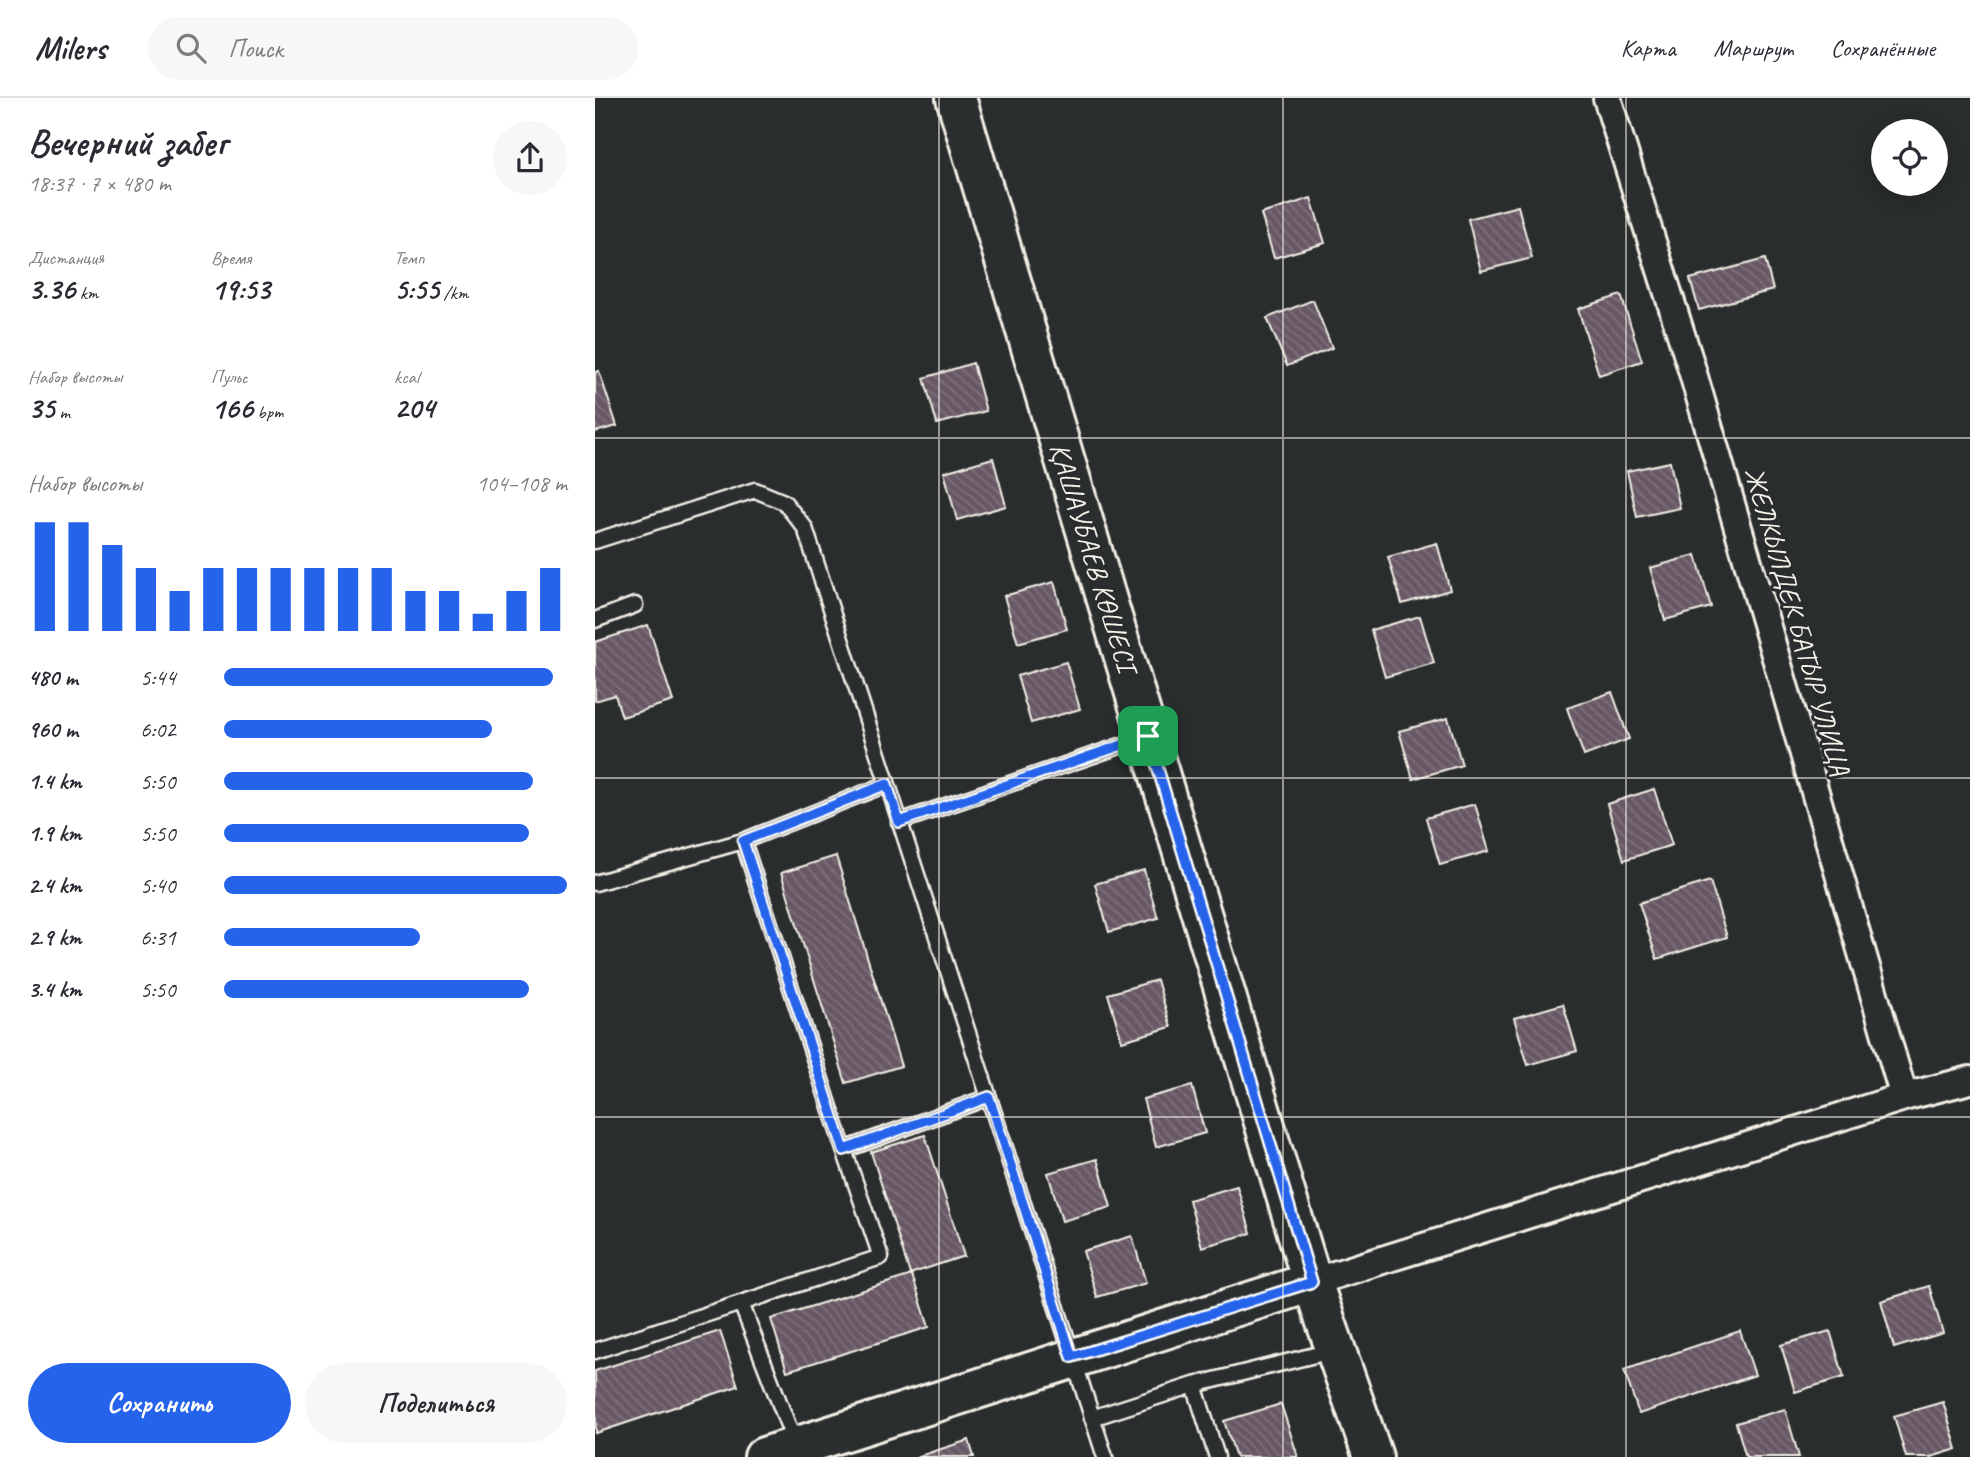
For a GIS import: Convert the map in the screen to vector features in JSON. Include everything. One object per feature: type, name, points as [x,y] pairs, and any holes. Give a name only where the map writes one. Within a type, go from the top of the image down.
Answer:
[{"type":"street","name":"ҚАШАУБАЕВ КӨШЕСІ","points":[[956,98],[1312,1282],[1373,1457]]},
{"type":"street","name":"ЖЕЛКЫЛДЕК БАТЫР УЛИЦА","points":[[1607,98],[1690,363],[1904,1097]]},
{"type":"street","points":[[787,1454],[1072,1357],[1904,1097],[1970,1080]]},
{"type":"lane","points":[[595,541],[755,490],[784,502],[805,528],[1105,1457]]},
{"type":"lane","points":[[595,620],[635,606]]},
{"type":"lane","points":[[899,822],[1148,736]]},
{"type":"lane","points":[[595,883],[743,841],[887,784]]},
{"type":"lane","points":[[595,1351],[881,1257],[743,841]]},
{"type":"lane","points":[[844,1150],[989,1097]]},
{"type":"lane","points":[[741,1303],[787,1454]]},
{"type":"lane","points":[[1092,1418],[1193,1385],[1336,1349]]},
{"type":"lane","points":[[1193,1385],[1217,1457]]},
{"type":"building","points":[[1311,198],[1325,243],[1274,258],[1261,214]]},
{"type":"building","points":[[1518,206],[1532,258],[1481,271],[1468,219]]},
{"type":"building","points":[[1765,259],[1773,290],[1699,310],[1690,279]]},
{"type":"building","points":[[1621,295],[1642,361],[1599,375],[1578,309]]},
{"type":"building","points":[[1313,300],[1332,348],[1287,366],[1267,318]]},
{"type":"building","points":[[973,363],[986,411],[937,424],[924,378]]},
{"type":"building","points":[[599,371],[617,426],[595,432],[595,372]]},
{"type":"building","points":[[993,458],[1006,506],[957,520],[944,472]]},
{"type":"building","points":[[1670,462],[1680,508],[1637,517],[1627,471]]},
{"type":"building","points":[[1437,543],[1450,590],[1402,604],[1388,557]]},
{"type":"building","points":[[1696,555],[1711,607],[1665,620],[1650,568]]},
{"type":"building","points":[[1054,582],[1067,629],[1018,643],[1004,596]]},
{"type":"building","points":[[1420,616],[1434,663],[1385,677],[1371,630]]},
{"type":"building","points":[[648,625],[673,701],[622,717],[615,695],[595,701],[595,642]]},
{"type":"building","points":[[1066,662],[1080,709],[1031,723],[1017,676]]},
{"type":"building","points":[[1612,692],[1629,739],[1584,756],[1567,708]]},
{"type":"building","points":[[1448,718],[1462,765],[1413,779],[1399,731]]},
{"type":"building","points":[[1654,789],[1672,845],[1624,860],[1607,804]]},
{"type":"building","points":[[1475,804],[1489,851],[1440,865],[1426,818]]},
{"type":"building","points":[[836,856],[901,1066],[846,1083],[781,873]]},
{"type":"building","points":[[1144,870],[1158,918],[1109,932],[1095,884]]},
{"type":"building","points":[[1710,881],[1727,937],[1657,959],[1639,903]]},
{"type":"building","points":[[1157,980],[1171,1027],[1122,1041],[1108,994]]},
{"type":"building","points":[[1563,1004],[1577,1051],[1528,1065],[1514,1018]]},
{"type":"building","points":[[1192,1086],[1205,1133],[1156,1147],[1143,1099]]},
{"type":"building","points":[[925,1135],[964,1256],[910,1274],[871,1152]]},
{"type":"building","points":[[1097,1159],[1111,1207],[1062,1221],[1048,1173]]},
{"type":"building","points":[[1237,1186],[1251,1233],[1202,1247],[1189,1200]]},
{"type":"building","points":[[1132,1236],[1146,1283],[1097,1297],[1083,1251]]},
{"type":"building","points":[[912,1275],[929,1327],[787,1371],[771,1319]]},
{"type":"building","points":[[1929,1286],[1943,1333],[1894,1348],[1881,1301]]},
{"type":"building","points":[[720,1331],[738,1386],[596,1433],[595,1371]]},
{"type":"building","points":[[1740,1331],[1755,1375],[1639,1414],[1624,1370]]},
{"type":"building","points":[[1830,1331],[1844,1377],[1795,1392],[1781,1345]]},
{"type":"building","points":[[1943,1402],[1957,1449],[1931,1457],[1906,1457],[1894,1416]]},
{"type":"building","points":[[1281,1404],[1298,1457],[1236,1457],[1224,1421]]},
{"type":"building","points":[[1785,1409],[1799,1457],[1746,1457],[1736,1423]]},
{"type":"building","points":[[969,1440],[974,1457],[916,1457]]},
{"type":"route","points":[[1148,736],[1312,1282],[1072,1357],[989,1097],[844,1150],[743,841],[887,784],[899,822],[1148,736]]}]
